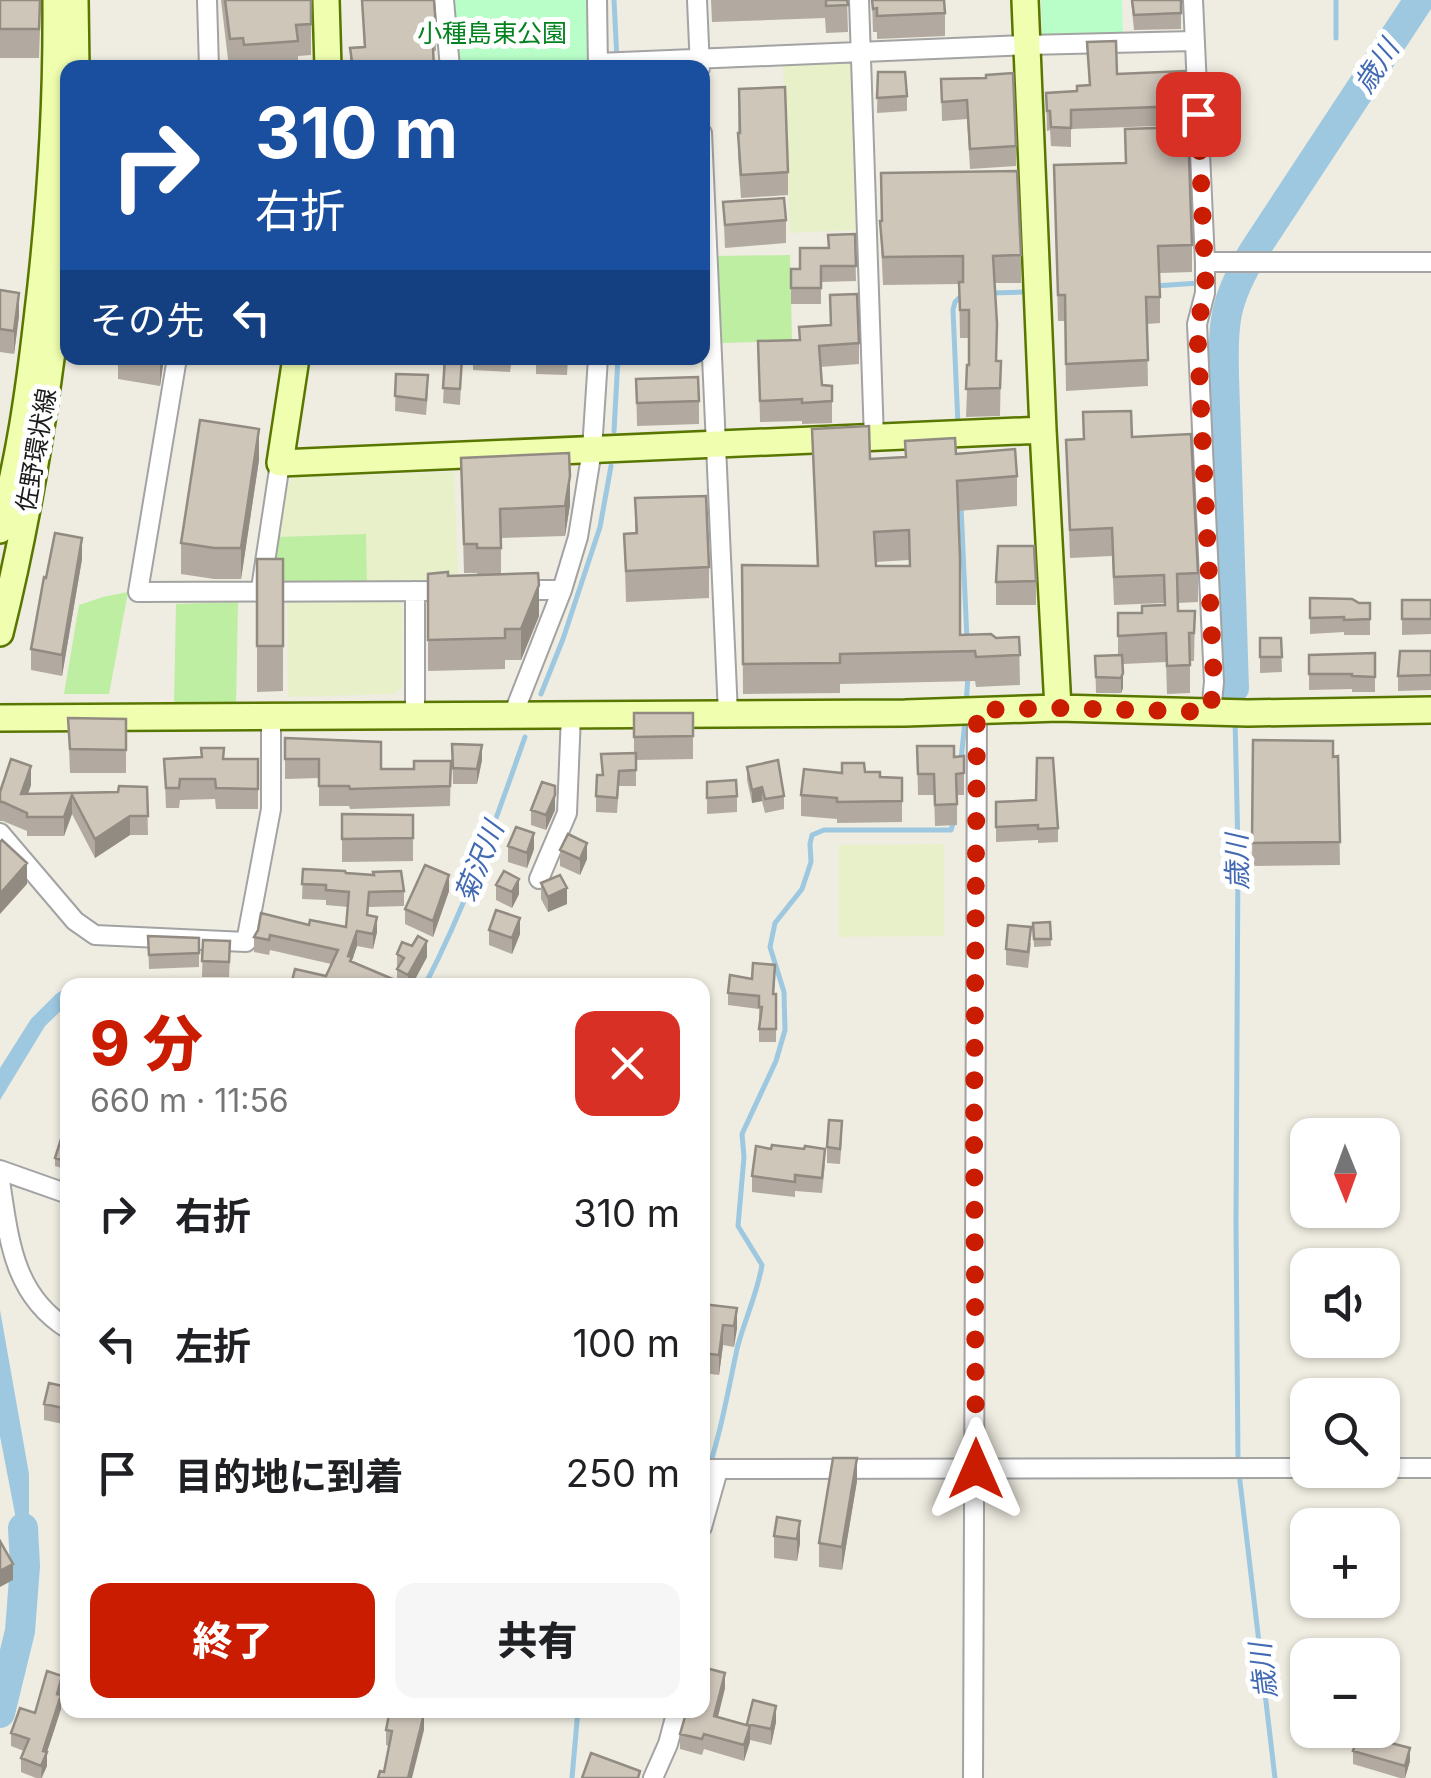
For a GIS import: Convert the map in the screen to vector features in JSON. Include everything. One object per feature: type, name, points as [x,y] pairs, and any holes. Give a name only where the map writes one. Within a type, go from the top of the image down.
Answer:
[{"type":"street","name":"佐野環状線","points":[[0,634],[39,437],[59,245],[56,0]]},
{"type":"street","points":[[74,0],[76,60]]},
{"type":"street","points":[[207,0],[209,60]]},
{"type":"street","points":[[326,0],[328,60]]},
{"type":"street","points":[[444,0],[449,60]]},
{"type":"street","points":[[596,0],[601,60]]},
{"type":"street","points":[[697,0],[700,60]]},
{"type":"street","points":[[859,0],[874,439]]},
{"type":"street","points":[[1025,0],[1058,708]]},
{"type":"street","points":[[1193,0],[1206,293],[1197,324],[1214,682],[1229,713]]},
{"type":"street","points":[[710,63],[1027,45],[1194,41]]},
{"type":"street","name":"佐野環状線","points":[[0,530],[12,488],[59,245]]},
{"type":"street","points":[[1205,262],[1431,262]]},
{"type":"street","points":[[710,325],[728,714]]},
{"type":"street","points":[[176,365],[138,592],[470,591]]},
{"type":"street","points":[[262,593],[295,365]]},
{"type":"street","points":[[513,715],[562,590],[578,536],[592,450],[598,365]]},
{"type":"street","points":[[280,463],[1043,430]]},
{"type":"street","points":[[507,590],[562,590]]},
{"type":"street","points":[[415,591],[415,716]]},
{"type":"street","points":[[0,718],[905,714],[1058,708],[1229,713],[1431,710]]},
{"type":"street","points":[[973,1778],[977,710]]},
{"type":"street","points":[[538,878],[567,814],[571,715]]},
{"type":"street","points":[[0,833],[75,921],[95,935],[246,942],[271,810],[271,717]]},
{"type":"street","points":[[0,1170],[60,1191]]},
{"type":"street","points":[[0,1181],[16,1269],[52,1319],[60,1324]]},
{"type":"street","points":[[710,1469],[1290,1468]]},
{"type":"street","points":[[1400,1468],[1431,1468]]},
{"type":"street","points":[[653,1778],[675,1718]]},
{"type":"green space","name":"小種島東公園","points":[[451,0],[590,0],[593,60],[457,60]]},
{"type":"green space","points":[[1041,0],[1122,0],[1123,39],[1042,37]]},
{"type":"green space","points":[[853,61],[860,230],[790,233],[783,64]]},
{"type":"green space","points":[[790,255],[792,341],[721,343],[716,256]]},
{"type":"green space","points":[[454,472],[458,584],[367,585],[366,535],[276,537],[283,490],[294,477]]},
{"type":"green space","points":[[366,534],[367,585],[281,585],[271,573],[276,537]]},
{"type":"green space","points":[[128,592],[109,694],[64,694],[79,605]]},
{"type":"green space","points":[[397,600],[403,609],[402,688],[394,694],[288,697],[287,601]]},
{"type":"green space","points":[[238,602],[236,706],[174,706],[176,604]]},
{"type":"green space","points":[[944,844],[944,936],[839,937],[839,845]]},
{"type":"water","points":[[60,991],[60,1012],[45,1026],[0,1100],[0,1068],[31,1019]]},
{"type":"water","points":[[0,1310],[29,1474],[25,1566],[0,1436]]},
{"type":"building","points":[[0,0],[40,0],[39,29],[0,29]]},
{"type":"building","points":[[225,0],[311,0],[311,24],[296,25],[298,41],[244,45],[243,38],[230,39]]},
{"type":"building","points":[[362,0],[434,0],[434,60],[352,60],[350,48],[365,47]]},
{"type":"building","points":[[826,0],[847,0],[848,5],[826,6]]},
{"type":"building","points":[[872,0],[944,0],[945,13],[877,16]]},
{"type":"building","points":[[1132,0],[1181,0],[1181,13],[1134,15]]},
{"type":"building","points":[[1116,41],[1117,74],[1185,71],[1186,106],[1071,110],[1071,128],[1051,127],[1046,93],[1077,91],[1077,86],[1090,85],[1087,42]]},
{"type":"building","points":[[878,72],[905,72],[907,96],[877,98]]},
{"type":"building","points":[[1013,73],[1016,146],[970,149],[967,100],[942,102],[941,79]]},
{"type":"building","points":[[785,87],[788,172],[741,175],[739,89]]},
{"type":"building","points":[[1188,127],[1192,245],[1158,246],[1160,297],[1146,297],[1148,360],[1066,364],[1065,295],[1058,295],[1054,165],[1126,163],[1125,129]]},
{"type":"building","points":[[1017,171],[1021,255],[993,256],[1000,388],[966,389],[969,310],[960,310],[963,256],[883,257],[881,173]]},
{"type":"building","points":[[784,198],[786,220],[725,225],[723,202]]},
{"type":"building","points":[[855,234],[856,266],[821,266],[821,288],[791,288],[791,269],[800,269],[800,248],[829,248],[828,235]]},
{"type":"building","points":[[0,290],[19,293],[14,331],[0,329]]},
{"type":"building","points":[[857,294],[859,343],[819,346],[822,385],[832,386],[832,401],[760,401],[758,341],[800,340],[799,327],[831,325],[830,295]]},
{"type":"building","points":[[445,365],[462,365],[460,389],[443,388]]},
{"type":"building","points":[[396,374],[428,375],[426,400],[395,396]]},
{"type":"building","points":[[698,377],[699,401],[637,403],[636,379]]},
{"type":"building","points":[[1131,411],[1132,437],[1191,434],[1198,573],[1177,574],[1178,611],[1195,611],[1194,633],[1189,633],[1190,665],[1167,666],[1166,633],[1118,636],[1118,613],[1142,613],[1142,606],[1165,605],[1164,575],[1114,577],[1112,528],[1070,530],[1066,440],[1084,439],[1083,412]]},
{"type":"building","points":[[200,420],[259,429],[241,548],[181,543]]},
{"type":"building","points":[[869,426],[870,459],[906,457],[905,441],[955,438],[956,454],[1015,449],[1017,476],[957,481],[960,635],[1019,637],[1020,655],[976,657],[975,651],[840,654],[840,663],[743,664],[742,565],[818,566],[812,429]],"holes":[[[909,530],[910,566],[876,566],[874,532]]]},
{"type":"building","points":[[569,453],[565,506],[500,509],[501,548],[464,544],[461,458]]},
{"type":"building","points":[[706,496],[709,567],[626,571],[624,534],[637,533],[635,498]]},
{"type":"building","points":[[55,533],[82,538],[62,655],[31,649]]},
{"type":"building","points":[[998,546],[1034,546],[1036,581],[996,582]]},
{"type":"building","points":[[257,559],[283,559],[283,646],[257,646]]},
{"type":"building","points":[[448,572],[448,576],[538,573],[539,585],[521,629],[505,629],[505,638],[428,640],[428,574]]},
{"type":"building","points":[[1310,598],[1370,603],[1370,619],[1310,618]]},
{"type":"building","points":[[1402,600],[1431,600],[1431,619],[1402,619]]},
{"type":"building","points":[[1260,638],[1281,638],[1282,657],[1260,657]]},
{"type":"building","points":[[1400,651],[1431,651],[1431,675],[1398,676]]},
{"type":"building","points":[[1375,653],[1375,677],[1309,674],[1309,655]]},
{"type":"building","points":[[1122,655],[1121,678],[1096,677],[1095,656]]},
{"type":"building","points":[[634,713],[693,713],[693,736],[634,737]]},
{"type":"building","points":[[68,718],[126,719],[126,750],[70,749]]},
{"type":"building","points":[[285,738],[381,742],[381,769],[414,769],[414,761],[451,761],[450,786],[319,786],[319,759],[285,759]]},
{"type":"building","points":[[1253,740],[1333,741],[1333,757],[1338,756],[1340,842],[1252,843]]},
{"type":"building","points":[[452,744],[482,745],[477,769],[453,768]]},
{"type":"building","points":[[917,746],[954,746],[954,757],[964,756],[964,773],[956,774],[957,804],[935,805],[934,774],[918,774]]},
{"type":"building","points":[[201,748],[224,748],[223,759],[258,759],[258,789],[216,788],[215,779],[180,779],[179,788],[166,788],[164,759],[202,757]]},
{"type":"building","points":[[636,753],[636,770],[619,771],[617,798],[596,796],[597,775],[603,775],[601,754]]},
{"type":"building","points":[[1037,758],[1053,758],[1058,828],[996,827],[996,802],[1036,800]]},
{"type":"building","points":[[11,759],[31,766],[21,794],[118,792],[119,786],[147,787],[148,816],[130,816],[95,839],[72,795],[64,817],[27,817],[27,813],[0,802]]},
{"type":"building","points":[[778,760],[784,796],[765,799],[762,787],[752,790],[747,767]]},
{"type":"building","points":[[842,763],[864,763],[865,772],[902,778],[902,801],[837,802],[837,798],[801,795],[804,769],[842,773]]},
{"type":"building","points":[[736,780],[737,796],[707,798],[707,782]]},
{"type":"building","points":[[542,782],[555,786],[546,815],[531,810]]},
{"type":"building","points":[[342,814],[413,815],[413,838],[342,839]]},
{"type":"building","points":[[516,827],[534,833],[527,853],[508,846]]},
{"type":"building","points":[[568,834],[587,843],[580,859],[560,850]]},
{"type":"building","points":[[0,842],[27,863],[0,894]]},
{"type":"building","points":[[425,865],[449,875],[433,921],[405,909]]},
{"type":"building","points":[[303,869],[374,875],[373,872],[401,871],[404,891],[369,892],[367,915],[377,917],[373,934],[357,931],[348,956],[352,957],[350,961],[390,978],[293,978],[295,969],[326,976],[338,950],[270,935],[269,940],[254,937],[261,913],[309,925],[310,920],[346,927],[349,892],[326,890],[326,885],[302,884]]},
{"type":"building","points":[[504,871],[519,879],[512,892],[496,885]]},
{"type":"building","points":[[560,875],[567,888],[548,897],[541,883]]},
{"type":"building","points":[[496,910],[520,918],[512,938],[489,930]]},
{"type":"building","points":[[1050,922],[1051,939],[1034,939],[1033,923]]},
{"type":"building","points":[[1008,925],[1031,927],[1028,952],[1006,949]]},
{"type":"building","points":[[148,936],[199,938],[199,953],[149,955]]},
{"type":"building","points":[[418,936],[427,941],[408,975],[397,969],[404,958],[397,954],[402,942],[412,946]]},
{"type":"building","points":[[203,940],[230,941],[229,962],[202,961]]},
{"type":"building","points":[[753,963],[775,965],[776,1029],[759,1029],[759,996],[728,993],[730,975],[752,979]]},
{"type":"building","points":[[829,1120],[842,1121],[840,1149],[827,1147]]},
{"type":"building","points":[[772,1145],[825,1149],[822,1178],[795,1175],[795,1182],[752,1176],[756,1146],[771,1149]]},
{"type":"building","points":[[710,1305],[737,1308],[734,1326],[723,1325],[719,1355],[710,1354]]},
{"type":"building","points":[[49,1383],[60,1385],[60,1407],[44,1404]]},
{"type":"building","points":[[833,1458],[857,1458],[842,1547],[819,1543]]},
{"type":"building","points":[[777,1517],[800,1521],[797,1539],[774,1536]]},
{"type":"building","points":[[0,1541],[13,1564],[0,1571]]},
{"type":"building","points":[[710,1669],[725,1673],[714,1716],[750,1726],[744,1745],[704,1734],[702,1739],[680,1734],[685,1718],[710,1718]]},
{"type":"building","points":[[47,1671],[60,1675],[57,1694],[60,1698],[41,1766],[21,1758],[29,1739],[11,1733],[20,1708],[35,1713]]},
{"type":"building","points":[[753,1700],[776,1706],[771,1729],[747,1724]]},
{"type":"building","points":[[388,1718],[423,1718],[408,1778],[378,1778],[380,1771],[384,1772],[392,1731],[386,1730]]},
{"type":"building","points":[[1400,1745],[1410,1748],[1405,1766],[1353,1751]]},
{"type":"building","points":[[591,1753],[640,1771],[638,1778],[582,1778]]},
{"type":"waterway","name":"菊沢川","points":[[614,0],[617,60]]},
{"type":"waterway","points":[[1336,0],[1336,38]]},
{"type":"waterway","name":"歳川","points":[[1234,688],[1224,377],[1227,312],[1254,251],[1419,0]]},
{"type":"waterway","points":[[1155,286],[1199,283]]},
{"type":"waterway","points":[[993,293],[1022,292]]},
{"type":"waterway","points":[[958,425],[953,310],[962,295]]},
{"type":"waterway","name":"菊沢川","points":[[614,431],[618,365]]},
{"type":"waterway","name":"菊沢川","points":[[541,694],[600,527],[611,466]]},
{"type":"waterway","points":[[961,506],[967,640]]},
{"type":"waterway","points":[[966,705],[968,676]]},
{"type":"waterway","name":"歳川","points":[[1234,688],[1235,702]]},
{"type":"waterway","name":"歳川","points":[[1235,718],[1238,1462]]},
{"type":"waterway","points":[[961,760],[965,721]]},
{"type":"waterway","name":"菊沢川","points":[[428,978],[467,893],[525,737]]},
{"type":"waterway","points":[[710,1462],[762,1265],[738,1226],[742,1134],[776,1061],[785,1030],[784,992],[770,947],[775,923],[802,889],[811,862],[812,835],[824,830],[951,830],[954,820]]},
{"type":"waterway","name":"歳川","points":[[1239,1473],[1275,1778]]},
{"type":"waterway","name":"菊沢川","points":[[0,1713],[20,1631],[25,1566],[23,1528]]},
{"type":"waterway","points":[[572,1778],[577,1718]]},
{"type":"route","points":[[976,1469],[977,710],[1210,712],[1214,682],[1197,324],[1206,293],[1198,114]]}]
